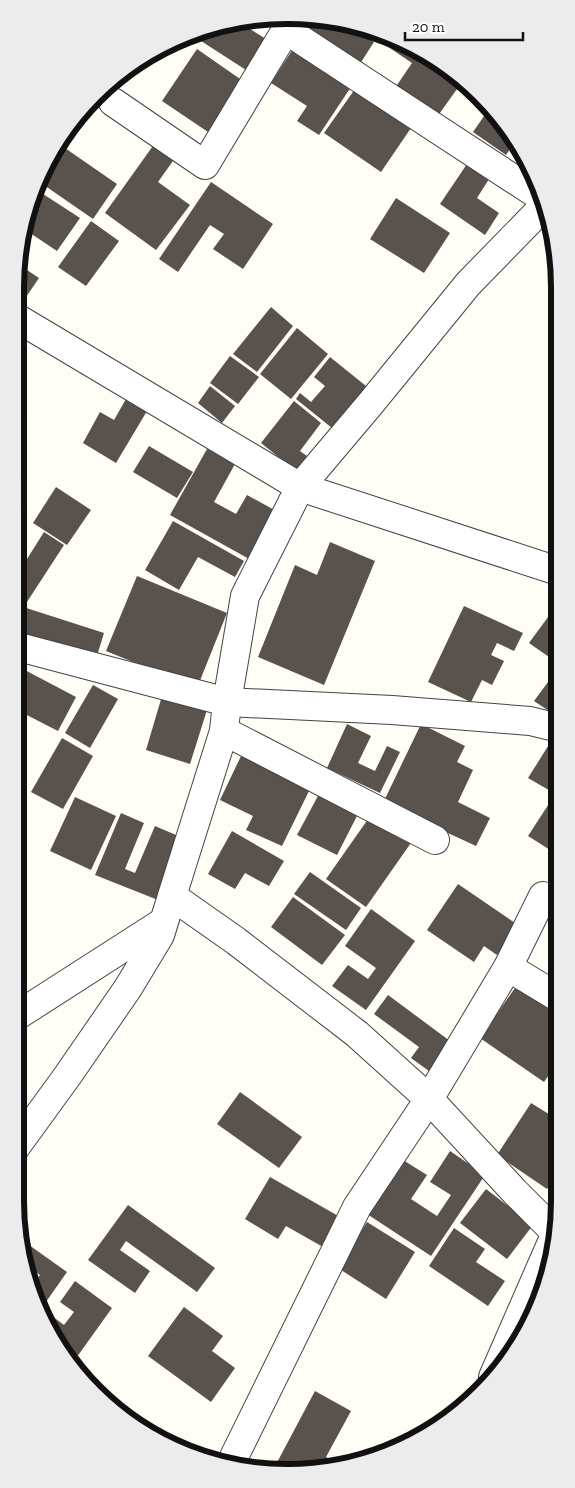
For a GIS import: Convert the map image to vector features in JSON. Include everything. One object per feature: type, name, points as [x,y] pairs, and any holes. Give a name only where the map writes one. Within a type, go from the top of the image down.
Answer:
[{"type":"street","points":[[113,102],[205,164],[289,25],[533,191]]},
{"type":"street","points":[[24,1136],[128,988],[160,935],[162,922],[224,731],[227,702],[246,596],[300,487],[468,284],[539,211]]},
{"type":"street","points":[[24,322],[300,487],[551,569]]},
{"type":"street","points":[[24,648],[227,702],[402,711],[530,721],[551,726]]},
{"type":"street","points":[[224,731],[436,840]]},
{"type":"street","points":[[172,896],[236,941],[357,1034],[429,1099],[550,1228]]},
{"type":"street","points":[[233,1458],[357,1207],[429,1099],[508,968],[543,896],[551,902]]},
{"type":"street","points":[[24,1011],[162,922]]},
{"type":"street","points":[[508,968],[551,993]]},
{"type":"street","points":[[505,1350],[544,1262]]},
{"type":"building","points":[[301,24],[305,24],[339,29],[364,36],[374,42],[358,67],[299,27]]},
{"type":"building","points":[[247,27],[266,39],[246,70],[201,41],[203,38],[219,33]]},
{"type":"building","points":[[379,41],[419,59],[459,87],[437,117],[395,88],[412,63]]},
{"type":"building","points":[[197,49],[243,81],[208,132],[162,101]]},
{"type":"building","points":[[293,49],[351,87],[319,135],[297,121],[307,106],[271,83]]},
{"type":"building","points":[[355,89],[411,128],[381,172],[324,133]]},
{"type":"building","points":[[486,114],[511,148],[506,155],[473,132]]},
{"type":"building","points":[[155,143],[175,158],[158,182],[190,205],[156,250],[105,213]]},
{"type":"building","points":[[64,147],[117,184],[93,219],[45,186]]},
{"type":"building","points":[[467,164],[489,179],[477,198],[499,213],[485,235],[440,204]]},
{"type":"building","points":[[211,182],[273,224],[243,269],[213,249],[224,234],[210,225],[178,272],[159,259]]},
{"type":"building","points":[[42,193],[80,218],[57,251],[30,233]]},
{"type":"building","points":[[396,198],[450,233],[424,273],[370,239]]},
{"type":"building","points":[[91,221],[119,241],[86,286],[58,267]]},
{"type":"building","points":[[24,268],[39,278],[24,300]]},
{"type":"building","points":[[271,307],[293,326],[257,372],[233,354]]},
{"type":"building","points":[[297,328],[328,354],[291,399],[260,374]]},
{"type":"building","points":[[230,356],[259,377],[238,404],[210,383]]},
{"type":"building","points":[[330,357],[366,386],[332,428],[296,399],[300,393],[311,402],[325,386],[314,377]]},
{"type":"building","points":[[210,386],[235,406],[222,423],[198,403]]},
{"type":"building","points":[[126,399],[147,411],[116,463],[83,443],[100,412],[114,420]]},
{"type":"building","points":[[294,401],[321,423],[300,451],[307,456],[296,471],[261,443]]},
{"type":"building","points":[[149,446],[193,472],[177,498],[133,472]]},
{"type":"building","points":[[207,449],[235,464],[214,502],[236,514],[247,495],[278,512],[251,560],[170,515]]},
{"type":"building","points":[[56,487],[91,510],[67,545],[33,523]]},
{"type":"building","points":[[173,521],[244,561],[235,577],[198,557],[179,590],[145,570]]},
{"type":"building","points":[[44,532],[64,545],[25,605],[24,564]]},
{"type":"building","points":[[330,542],[375,561],[324,685],[258,657],[295,565],[317,575]]},
{"type":"building","points":[[137,576],[227,613],[197,688],[106,651]]},
{"type":"building","points":[[464,606],[523,633],[514,651],[497,643],[491,655],[504,661],[492,685],[482,680],[471,702],[428,682]]},
{"type":"building","points":[[24,607],[104,633],[96,659],[24,635]]},
{"type":"building","points":[[551,613],[551,658],[529,643]]},
{"type":"building","points":[[24,670],[76,697],[58,731],[24,714]]},
{"type":"building","points":[[551,678],[551,712],[534,701]]},
{"type":"building","points":[[93,685],[118,699],[90,748],[65,733]]},
{"type":"building","points":[[162,696],[207,710],[190,764],[146,750]]},
{"type":"building","points":[[347,724],[371,736],[358,763],[375,771],[387,746],[400,752],[380,793],[327,768]]},
{"type":"building","points":[[421,724],[465,746],[457,762],[473,770],[458,802],[490,818],[476,846],[383,803]]},
{"type":"building","points":[[62,738],[93,756],[63,809],[31,792]]},
{"type":"building","points":[[551,741],[551,791],[528,778]]},
{"type":"building","points":[[241,756],[310,789],[282,846],[246,830],[253,816],[220,800]]},
{"type":"building","points":[[319,794],[358,814],[337,855],[297,835]]},
{"type":"building","points":[[75,797],[116,816],[91,870],[50,851]]},
{"type":"building","points":[[551,801],[551,851],[528,836]]},
{"type":"building","points":[[373,812],[413,840],[366,907],[326,879]]},
{"type":"building","points":[[121,813],[144,823],[125,869],[135,873],[155,826],[183,838],[158,900],[95,875]]},
{"type":"building","points":[[232,831],[284,861],[269,886],[245,873],[235,889],[208,874]]},
{"type":"building","points":[[310,872],[361,908],[346,930],[294,894]]},
{"type":"building","points":[[458,884],[518,925],[497,955],[484,946],[474,962],[427,930]]},
{"type":"building","points":[[293,897],[345,935],[322,965],[271,927]]},
{"type":"building","points":[[371,909],[415,941],[366,1010],[332,986],[348,965],[368,979],[376,968],[345,946]]},
{"type":"building","points":[[517,985],[551,1008],[551,1072],[544,1082],[480,1038]]},
{"type":"building","points":[[388,995],[450,1041],[429,1071],[411,1058],[419,1047],[374,1014]]},
{"type":"building","points":[[240,1092],[302,1137],[279,1168],[217,1124]]},
{"type":"building","points":[[531,1103],[551,1115],[551,1183],[547,1189],[497,1155]]},
{"type":"building","points":[[450,1151],[485,1175],[431,1256],[367,1214],[403,1160],[427,1175],[411,1199],[437,1216],[451,1195],[430,1182]]},
{"type":"building","points":[[270,1177],[340,1217],[323,1247],[286,1226],[278,1239],[245,1219]]},
{"type":"building","points":[[486,1189],[533,1225],[507,1259],[460,1223]]},
{"type":"building","points":[[128,1205],[215,1268],[197,1292],[126,1241],[120,1250],[150,1271],[135,1293],[88,1260]]},
{"type":"building","points":[[367,1222],[415,1252],[386,1299],[338,1268]]},
{"type":"building","points":[[454,1228],[485,1249],[476,1262],[505,1281],[488,1306],[429,1266]]},
{"type":"building","points":[[29,1245],[67,1272],[45,1303],[36,1280],[40,1275],[33,1270]]},
{"type":"building","points":[[75,1281],[112,1308],[76,1358],[50,1314],[64,1325],[74,1312],[60,1302]]},
{"type":"building","points":[[184,1307],[223,1336],[212,1351],[235,1368],[211,1402],[148,1356]]},
{"type":"building","points":[[315,1391],[351,1411],[326,1457],[332,1460],[305,1464],[276,1464]]}]
